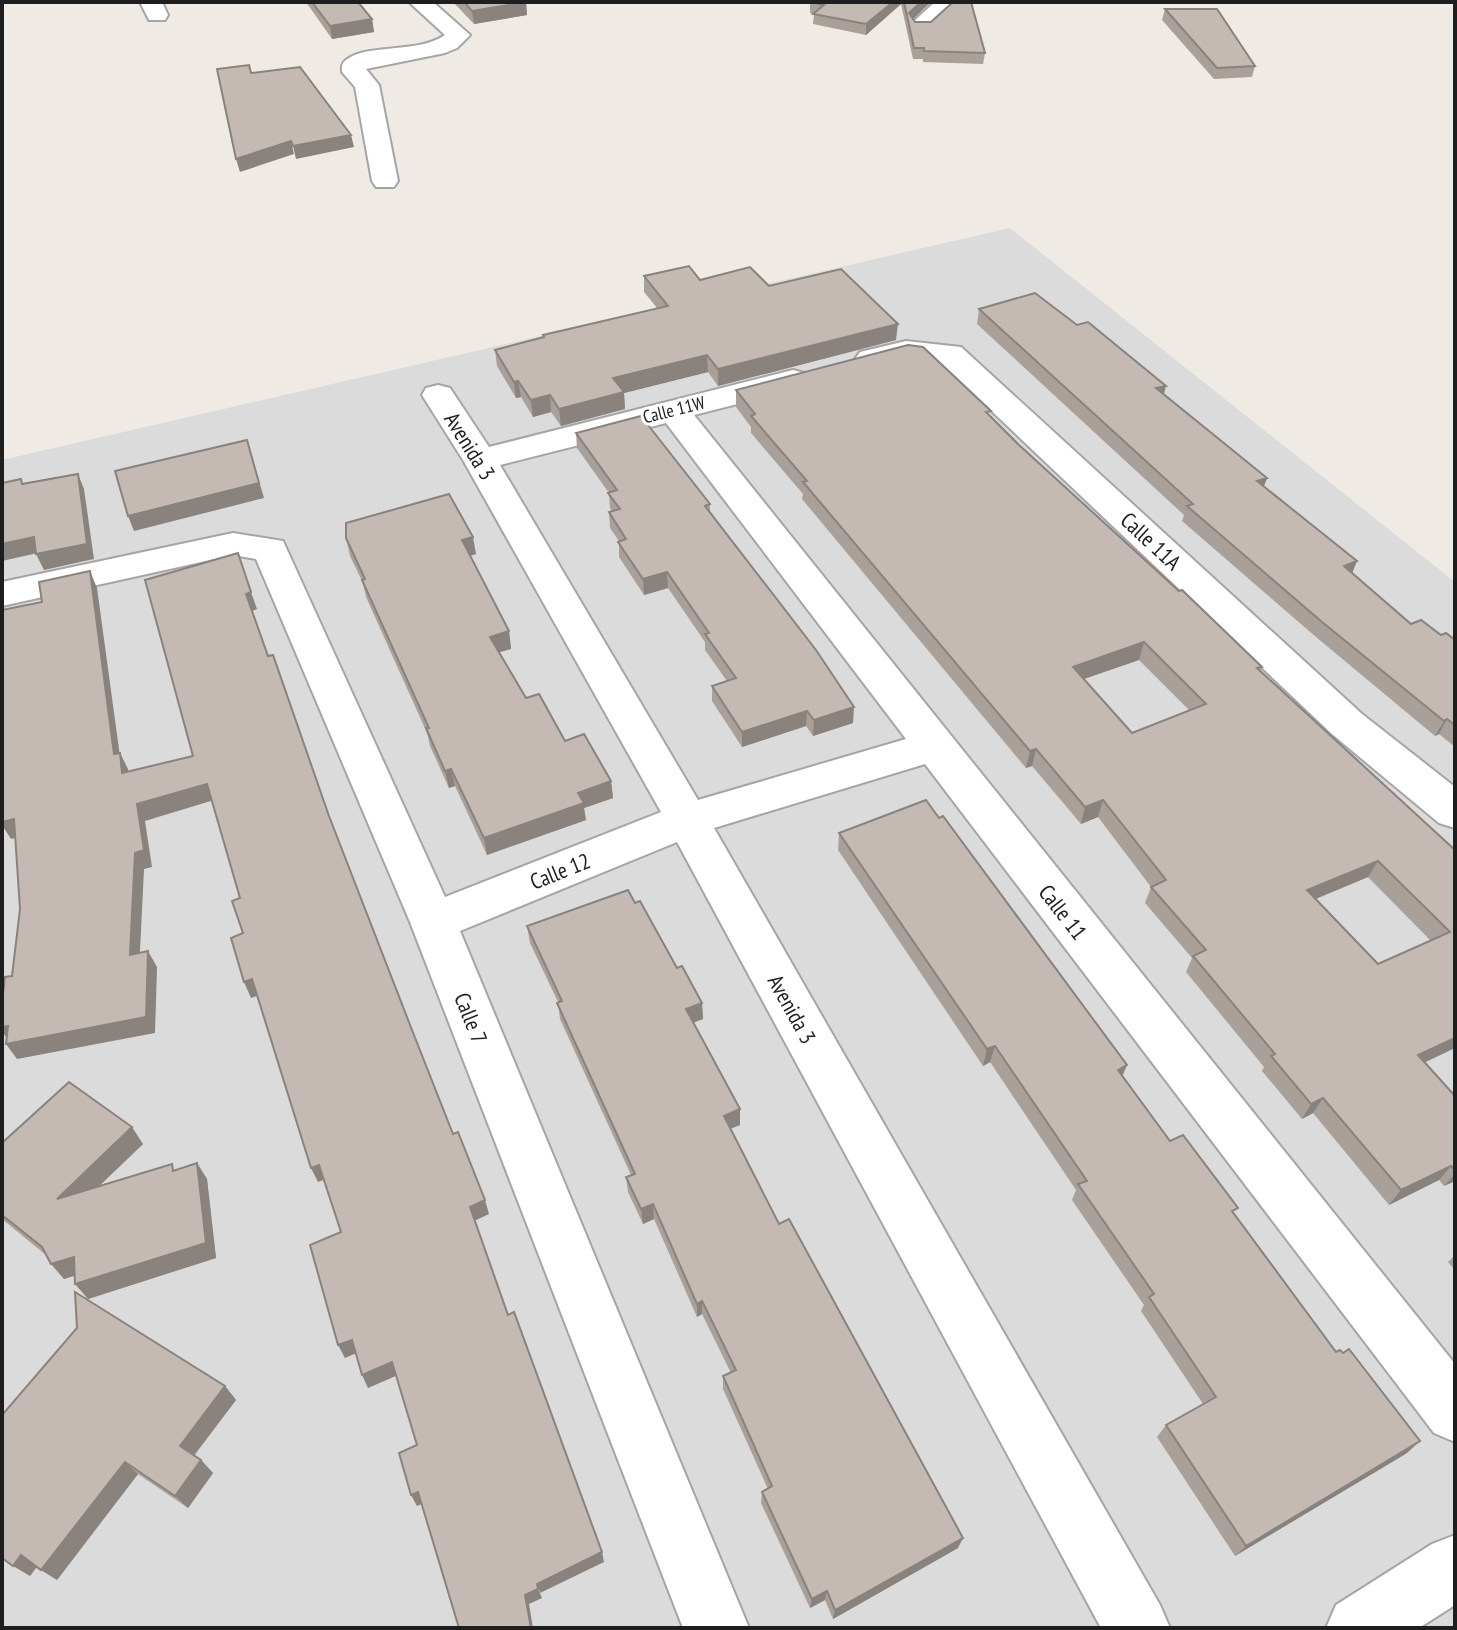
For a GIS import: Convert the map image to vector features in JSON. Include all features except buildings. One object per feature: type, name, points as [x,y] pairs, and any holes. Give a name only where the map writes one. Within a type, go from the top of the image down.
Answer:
[{"type":"street","points":[[385,181],[367,85],[354,72],[354,65],[364,60],[434,48],[453,41],[459,35],[420,2]]},
{"type":"street","points":[[922,24],[948,2]]},
{"type":"street","name":"Calle 11A","points":[[828,370],[906,350],[950,354],[1347,724],[1455,811]]},
{"type":"street","name":"Calle 11W","points":[[480,460],[828,370]]},
{"type":"street","name":"Avenida 3","points":[[438,395],[480,460],[687,820],[1137,1628]]},
{"type":"street","name":"Calle 11","points":[[673,410],[932,746],[1455,1412]]},
{"type":"street","name":"Calle 7","points":[[2,594],[233,544],[270,549],[433,922],[716,1628]]},
{"type":"street","name":"Calle 12","points":[[433,922],[687,820],[932,746]]},
{"type":"street","points":[[1359,1628],[1455,1567]]},
{"type":"shaded area","points":[[1010,228],[1455,582],[1455,1628],[2,1628],[2,460]]}]
